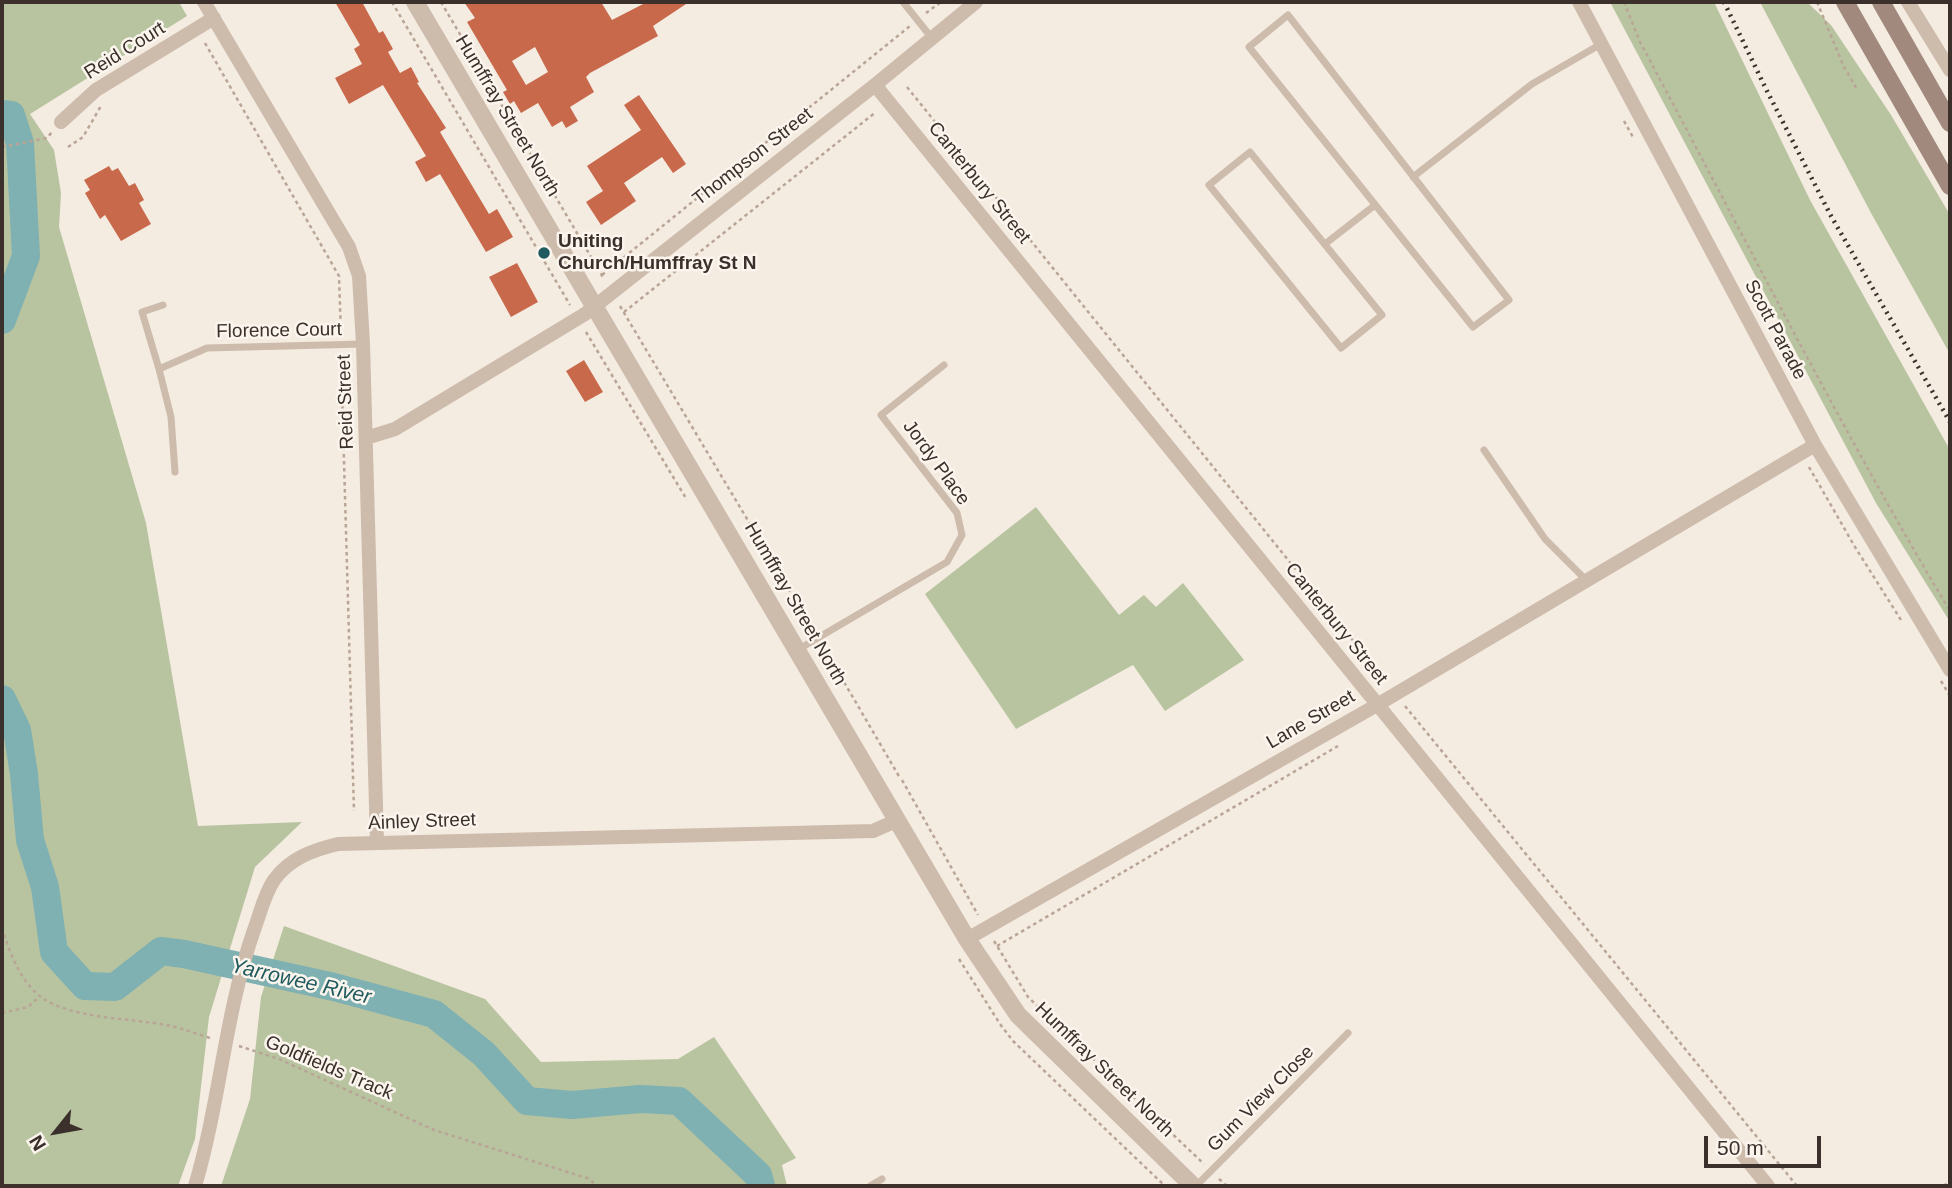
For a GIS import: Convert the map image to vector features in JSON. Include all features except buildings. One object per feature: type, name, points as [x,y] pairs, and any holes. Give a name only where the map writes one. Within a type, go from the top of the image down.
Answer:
[{"type":"main road","points":[[1832,2],[1866,59],[1919,134]]},
{"type":"main road","points":[[1845,2],[1950,186]]},
{"type":"main road","points":[[1881,2],[1950,123]]},
{"type":"street","name":"Reid Street","points":[[204,2],[349,247],[359,276],[377,842]]},
{"type":"street","name":"Humffray Street North","points":[[415,2],[967,939],[1018,1016],[1195,1186]]},
{"type":"street","name":"Thompson Street","points":[[366,438],[395,429],[578,319],[976,2]]},
{"type":"street","name":"Scott Parade","points":[[1579,2],[1815,445],[1943,672]]},
{"type":"street","points":[[1908,2],[1950,70]]},
{"type":"street","name":"Reid Court","points":[[61,122],[96,90],[214,18]]},
{"type":"street","name":"Canterbury Street","points":[[875,85],[1769,1186]]},
{"type":"street","name":"Lane Street","points":[[967,939],[1377,705],[1815,445]]},
{"type":"street","name":"Ainley Street","points":[[195,1186],[205,1150],[239,978],[264,900],[274,881],[287,867],[314,849],[338,844],[377,842],[873,831],[898,820]]},
{"type":"lane","points":[[903,2],[932,37]]},
{"type":"lane","points":[[1288,15],[1509,300],[1473,327],[1375,205],[1249,47],[1288,15]]},
{"type":"lane","points":[[1413,177],[1532,84],[1601,44]]},
{"type":"lane","points":[[1250,152],[1325,244],[1382,315],[1341,348],[1209,185],[1250,152]]},
{"type":"lane","points":[[1325,244],[1375,205]]},
{"type":"lane","points":[[163,304],[142,312],[171,416],[175,472]]},
{"type":"lane","name":"Florence Court","points":[[159,369],[207,348],[363,344]]},
{"type":"lane","name":"Jordy Place","points":[[798,650],[947,562],[962,535],[957,513],[881,415],[944,365]]},
{"type":"lane","points":[[1485,450],[1545,539],[1586,580]]},
{"type":"lane","name":"Gum View Close","points":[[1195,1186],[1348,1033]]},
{"type":"lane","points":[[870,1186],[882,1179]]},
{"type":"path","points":[[392,2],[689,502]]},
{"type":"path","points":[[441,2],[1028,997],[1227,1186]]},
{"type":"path","points":[[602,275],[941,2]]},
{"type":"path","points":[[1624,2],[1640,42],[1783,310],[1950,611]]},
{"type":"path","points":[[1818,2],[1844,66],[1858,90]]},
{"type":"path","points":[[906,87],[1384,680]]},
{"type":"path","points":[[624,312],[876,112]]},
{"type":"path","points":[[2,146],[47,138],[61,122]]},
{"type":"path","points":[[1807,464],[1907,629]]},
{"type":"path","points":[[1943,672],[1950,696]]},
{"type":"path","points":[[1404,705],[1797,1186]]},
{"type":"path","points":[[997,946],[1341,744]]},
{"type":"path","name":"Goldfields Track","points":[[2,928],[13,962],[40,996],[61,1007],[169,1026],[279,1059],[434,1130],[590,1179],[596,1186]]},
{"type":"path","points":[[2,1013],[28,1007],[40,996]]},
{"type":"path","points":[[1944,1186],[1950,1180]]},
{"type":"green space","points":[[2,2],[179,2],[187,16],[30,114],[54,150],[61,193],[59,227],[146,523],[198,826],[302,822],[255,867],[209,1017],[195,1139],[178,1186],[2,1186]]},
{"type":"green space","points":[[1610,2],[1714,2],[1810,200],[1950,450],[1950,622],[1876,503]]},
{"type":"green space","points":[[1760,2],[1807,2],[1831,25],[1891,115],[1950,215],[1950,354],[1871,213]]},
{"type":"green space","points":[[1036,507],[1119,615],[1144,595],[1156,607],[1183,583],[1244,660],[1165,711],[1133,665],[1016,729],[925,594]]},
{"type":"green space","points":[[284,926],[485,999],[541,1062],[678,1059],[714,1037],[796,1158],[782,1165],[787,1186],[221,1186],[250,1099],[261,997]]},
{"type":"waterway","name":"Yarrowee River","points":[[2,114],[11,115],[20,143],[26,256],[2,320]]},
{"type":"waterway","name":"Yarrowee River","points":[[2,699],[17,730],[30,840],[45,887],[54,952],[85,986],[115,987],[161,951],[334,987],[434,1014],[484,1054],[527,1101],[572,1105],[640,1099],[679,1101],[758,1175],[761,1186]]},
{"type":"railway","points":[[1724,2],[1831,216],[1950,422]]},
{"type":"place","name":"Uniting Church/Humffray St N","points":[[544,253]]}]
